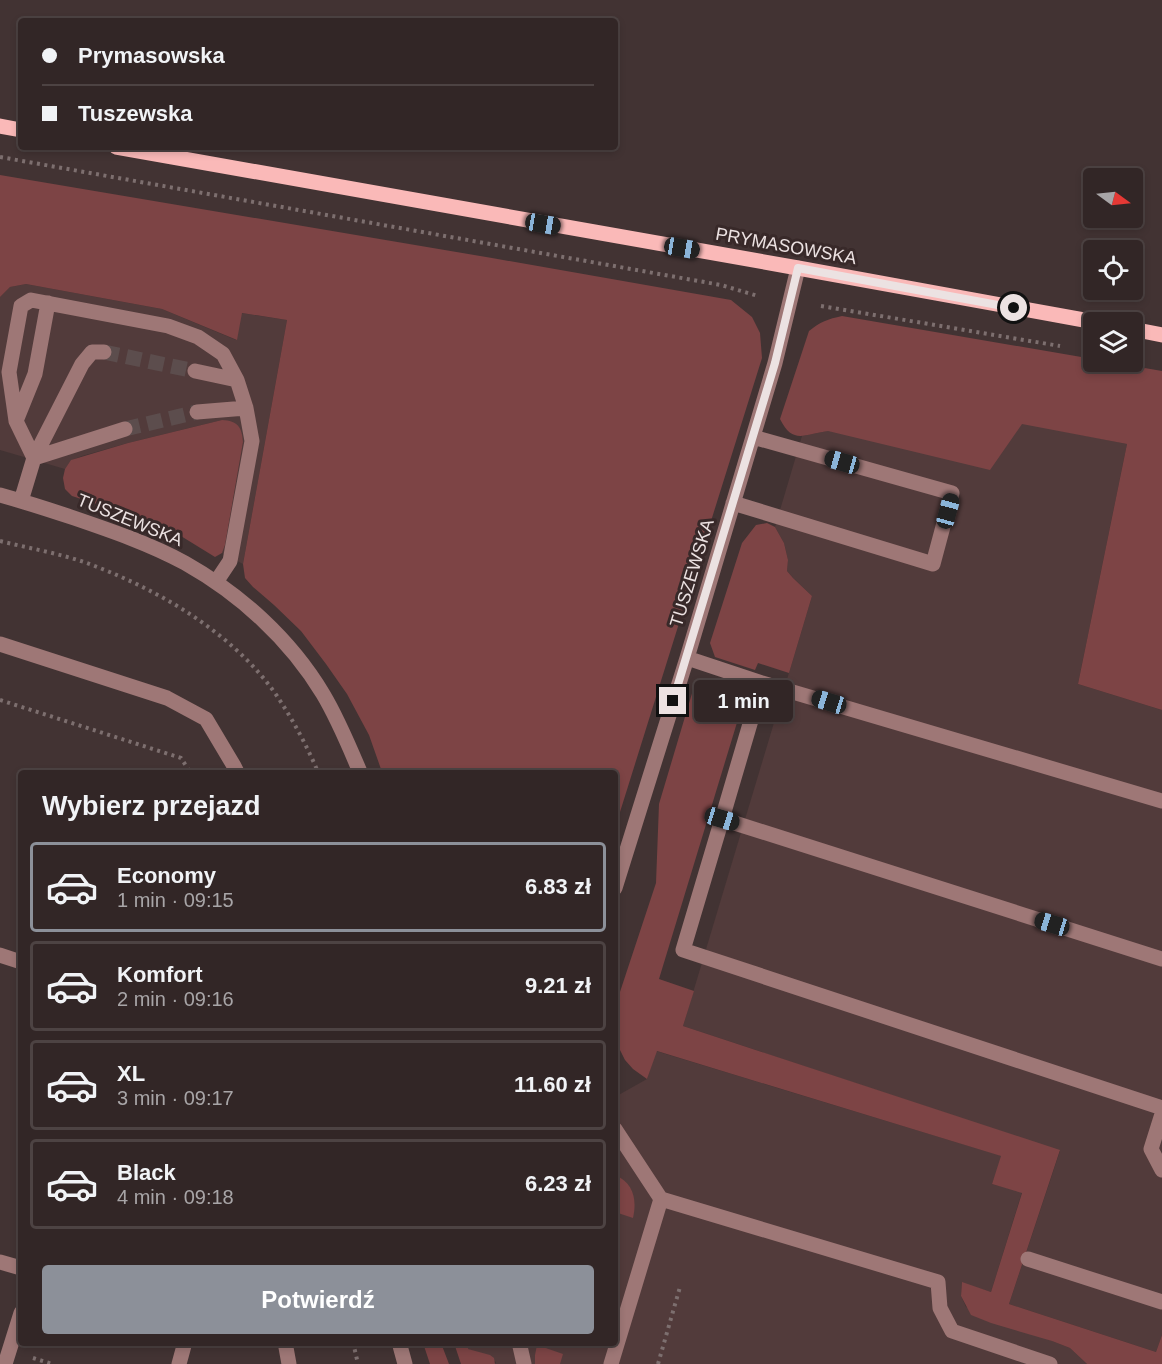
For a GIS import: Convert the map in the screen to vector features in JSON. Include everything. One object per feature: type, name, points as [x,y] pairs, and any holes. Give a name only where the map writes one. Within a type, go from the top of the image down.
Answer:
[{"type":"main road","points":[[0,126],[18,129]]},
{"type":"main road","name":"PRYMASOWSKA","points":[[133,150],[1083,320]]},
{"type":"main road","points":[[1143,331],[1162,335]]},
{"type":"street","name":"TUSZEWSKA","points":[[618,878],[775,363],[798,268]]},
{"type":"street","points":[[34,458],[16,421],[9,372],[21,306],[32,300],[168,326],[198,337],[223,354],[237,380],[246,408],[252,441],[230,561],[216,582]]},
{"type":"street","points":[[16,421],[35,374],[48,303]]},
{"type":"street","points":[[21,501],[34,458],[82,364],[92,352],[104,352]]},
{"type":"street","points":[[195,371],[237,380]]},
{"type":"street","points":[[197,412],[246,408]]},
{"type":"street","points":[[34,458],[125,429]]},
{"type":"street","points":[[734,502],[933,564],[952,494],[753,437]]},
{"type":"street","name":"TUSZEWSKA","points":[[0,495],[118,533],[149,546],[184,563],[240,600],[267,623],[295,655],[323,694],[359,770]]},
{"type":"street","points":[[0,644],[167,698],[206,719],[236,770]]},
{"type":"street","points":[[687,658],[1162,801]]},
{"type":"street","points":[[762,682],[683,950],[1162,1108]]},
{"type":"street","points":[[722,819],[1162,959]]},
{"type":"street","points":[[0,955],[18,961]]},
{"type":"street","points":[[1162,1114],[1151,1149],[1162,1170]]},
{"type":"street","points":[[618,1134],[661,1199],[938,1282],[940,1308],[952,1331],[1050,1364]]},
{"type":"street","points":[[618,1341],[661,1199]]},
{"type":"street","points":[[1028,1259],[1162,1302]]},
{"type":"street","points":[[0,1262],[18,1267]]},
{"type":"street","points":[[5,1364],[18,1322]]},
{"type":"street","points":[[179,1364],[184,1346]]},
{"type":"street","points":[[286,1346],[289,1364]]},
{"type":"street","points":[[400,1346],[405,1364]]},
{"type":"street","points":[[520,1346],[524,1364]]},
{"type":"street","points":[[611,1364],[616,1346]]},
{"type":"path","points":[[0,157],[721,285],[758,296]]},
{"type":"path","points":[[821,306],[1070,348]]},
{"type":"path","points":[[0,541],[101,569],[159,595],[198,619],[253,666],[276,695],[296,726],[317,770]]},
{"type":"path","points":[[0,700],[181,758],[189,770]]},
{"type":"path","points":[[658,1364],[680,1287]]},
{"type":"path","points":[[354,1346],[358,1364]]},
{"type":"shaded area","points":[[0,175],[731,300],[752,317],[760,333],[762,358],[618,818],[618,770],[381,770],[369,735],[347,694],[326,664],[301,631],[245,578],[243,564],[287,320],[242,313],[237,340],[162,309],[26,284],[10,287],[0,297]]},
{"type":"shaded area","points":[[26,284],[162,309],[236,340],[241,313],[287,320],[243,564],[222,553],[243,442],[222,420],[82,456],[72,460],[65,469],[0,450],[0,297],[10,287]]},
{"type":"shaded area","points":[[842,316],[1083,357],[1083,372],[1143,372],[1143,368],[1162,371],[1162,710],[1078,684],[1127,444],[1022,424],[990,470],[828,431],[795,435],[785,427],[780,419],[809,331],[832,318]]},
{"type":"shaded area","points":[[222,420],[238,426],[242,432],[243,442],[225,545],[222,553],[215,557],[176,533],[72,496],[65,489],[63,478],[65,469],[71,460],[128,443]]},
{"type":"shaded area","points":[[1022,423],[1127,444],[1078,684],[1162,710],[1162,1335],[1156,1352],[1009,1304],[1060,1151],[683,1026],[812,596],[787,571],[788,560],[784,543],[775,527],[802,436],[827,431]]},
{"type":"shaded area","points":[[767,523],[775,527],[784,543],[788,560],[787,571],[812,596],[789,673],[758,663],[755,670],[715,657],[710,643],[742,543],[756,525]]},
{"type":"shaded area","points":[[710,678],[742,687],[746,693],[659,979],[694,991],[683,1026],[1060,1150],[1009,1304],[1156,1352],[1162,1335],[1162,1364],[1087,1364],[1070,1348],[971,1315],[961,1296],[962,1282],[991,1292],[1022,1193],[992,1184],[1001,1156],[657,1051],[647,1079],[625,1060],[618,1046],[618,998],[656,883],[659,804],[693,690],[699,681]]},
{"type":"shaded area","points":[[656,1051],[1002,1156],[992,1184],[1022,1192],[991,1292],[962,1283],[961,1296],[966,1307],[1070,1348],[1087,1364],[495,1364],[496,1362],[467,1349],[468,1346],[618,1346],[618,1095],[647,1079]]},
{"type":"shaded area","points":[[618,1176],[630,1187],[633,1193],[635,1205],[633,1218],[618,1213]]},
{"type":"shaded area","points":[[424,1346],[442,1346],[449,1364],[430,1364]]},
{"type":"shaded area","points":[[455,1346],[468,1346],[468,1349],[490,1355],[494,1358],[495,1364],[461,1364]]},
{"type":"shaded area","points":[[537,1346],[563,1354],[560,1364],[535,1364]]},
{"type":"tunnel","points":[[104,352],[195,371]]},
{"type":"tunnel","points":[[125,429],[197,412]]},
{"type":"route","points":[[673,701],[775,363],[798,268],[1014,308]]}]
